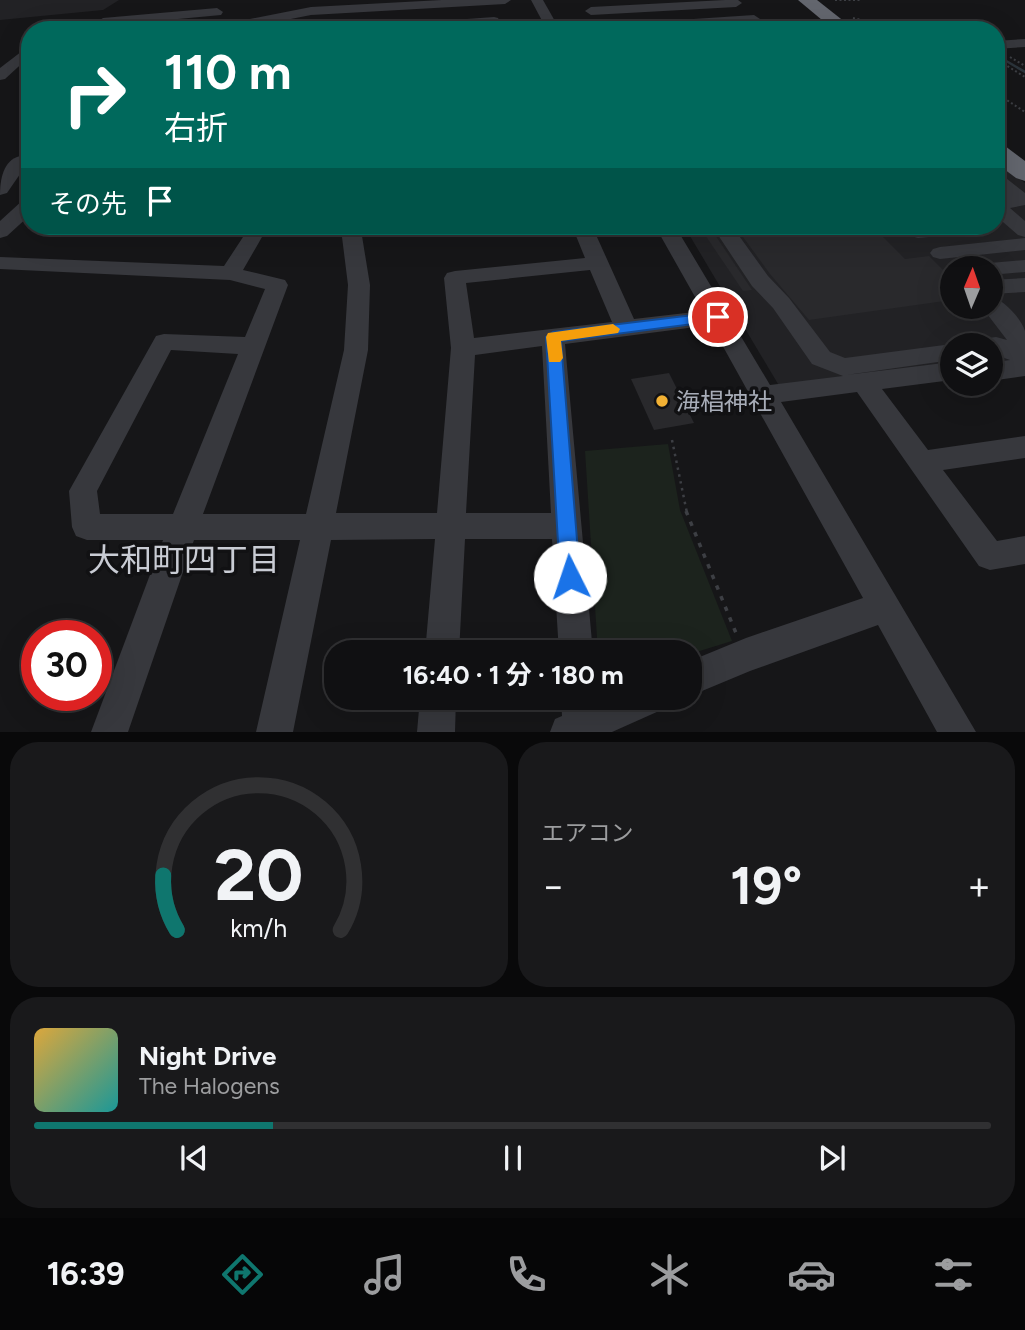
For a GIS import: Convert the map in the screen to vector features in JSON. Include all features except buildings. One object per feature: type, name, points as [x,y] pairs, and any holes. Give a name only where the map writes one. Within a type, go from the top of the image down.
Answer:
[{"type":"highway","points":[[795,0],[831,15]]},
{"type":"highway","points":[[806,0],[831,15]]},
{"type":"highway","points":[[1005,146],[1025,160]]},
{"type":"highway","points":[[1005,158],[1025,173]]},
{"type":"street","points":[[272,21],[311,11],[427,2],[505,0]]},
{"type":"street","points":[[537,0],[549,21]]},
{"type":"street","points":[[587,5],[734,1],[754,19]]},
{"type":"street","points":[[427,2],[433,21]]},
{"type":"street","points":[[587,5],[598,21]]},
{"type":"street","points":[[104,21],[108,12],[115,7]]},
{"type":"street","points":[[251,7],[252,21]]},
{"type":"street","points":[[142,21],[229,10]]},
{"type":"street","points":[[724,21],[754,19]]},
{"type":"street","points":[[1005,44],[1025,43]]},
{"type":"street","points":[[10,50],[21,49]]},
{"type":"street","points":[[0,76],[21,56]]},
{"type":"street","points":[[0,162],[21,160]]},
{"type":"street","points":[[0,190],[21,165]]},
{"type":"street","points":[[1005,186],[1022,200],[1005,204]]},
{"type":"street","points":[[0,232],[21,212]]},
{"type":"street","points":[[230,273],[254,235]]},
{"type":"street","points":[[274,732],[356,350],[359,285],[351,235]]},
{"type":"street","points":[[586,235],[626,328]]},
{"type":"street","points":[[670,235],[958,732]]},
{"type":"street","points":[[728,235],[760,281],[781,303],[821,358],[843,367],[940,354]]},
{"type":"street","points":[[921,235],[943,256]]},
{"type":"street","points":[[940,253],[1025,243]]},
{"type":"street","points":[[0,263],[230,273],[278,285],[183,527],[109,732]]},
{"type":"street","points":[[443,640],[463,348],[455,278],[598,263]]},
{"type":"street","points":[[1003,268],[1025,266]]},
{"type":"street","points":[[1003,286],[1025,285]]},
{"type":"street","points":[[1003,316],[1025,349]]},
{"type":"street","points":[[463,348],[718,317]]},
{"type":"street","points":[[553,337],[575,640]]},
{"type":"street","points":[[253,346],[164,342],[83,491],[87,527],[566,526]]},
{"type":"street","points":[[1003,349],[1025,360]]},
{"type":"street","points":[[1003,364],[1025,360]]},
{"type":"street","points":[[1003,371],[1025,368]]},
{"type":"street","points":[[765,399],[940,373]]},
{"type":"street","points":[[765,399],[869,390],[940,380]]},
{"type":"street","points":[[869,390],[990,556],[1025,550]]},
{"type":"street","points":[[923,462],[1025,447]]},
{"type":"street","points":[[702,675],[746,655],[886,606]]},
{"type":"street","points":[[436,732],[437,710]]},
{"type":"street","points":[[576,719],[606,710]]},
{"type":"path","points":[[831,15],[861,0]]},
{"type":"path","points":[[831,15],[867,21]]},
{"type":"path","points":[[1005,65],[1025,77]]},
{"type":"path","points":[[1005,99],[1025,112]]},
{"type":"path","points":[[672,440],[687,514],[746,655]]},
{"type":"shaded area","points":[[0,0],[119,0],[103,10],[0,20]]},
{"type":"shaded area","points":[[1005,168],[1025,183],[1025,361],[1003,364],[1003,333],[940,333],[940,372],[781,389],[689,235],[1005,235]]},
{"type":"shaded area","points":[[668,444],[680,510],[732,641],[702,650],[702,640],[597,640],[585,451]]},
{"type":"waterway","points":[[1005,60],[1025,72]]},
{"type":"slow traffic","points":[[555,358],[553,337],[613,329]]},
{"type":"place","name":"海椙神社","points":[[662,401]]},
{"type":"district","name":"大和町四丁目","points":[[184,560]]},
{"type":"route","points":[[570,577],[553,337],[718,317]]}]
